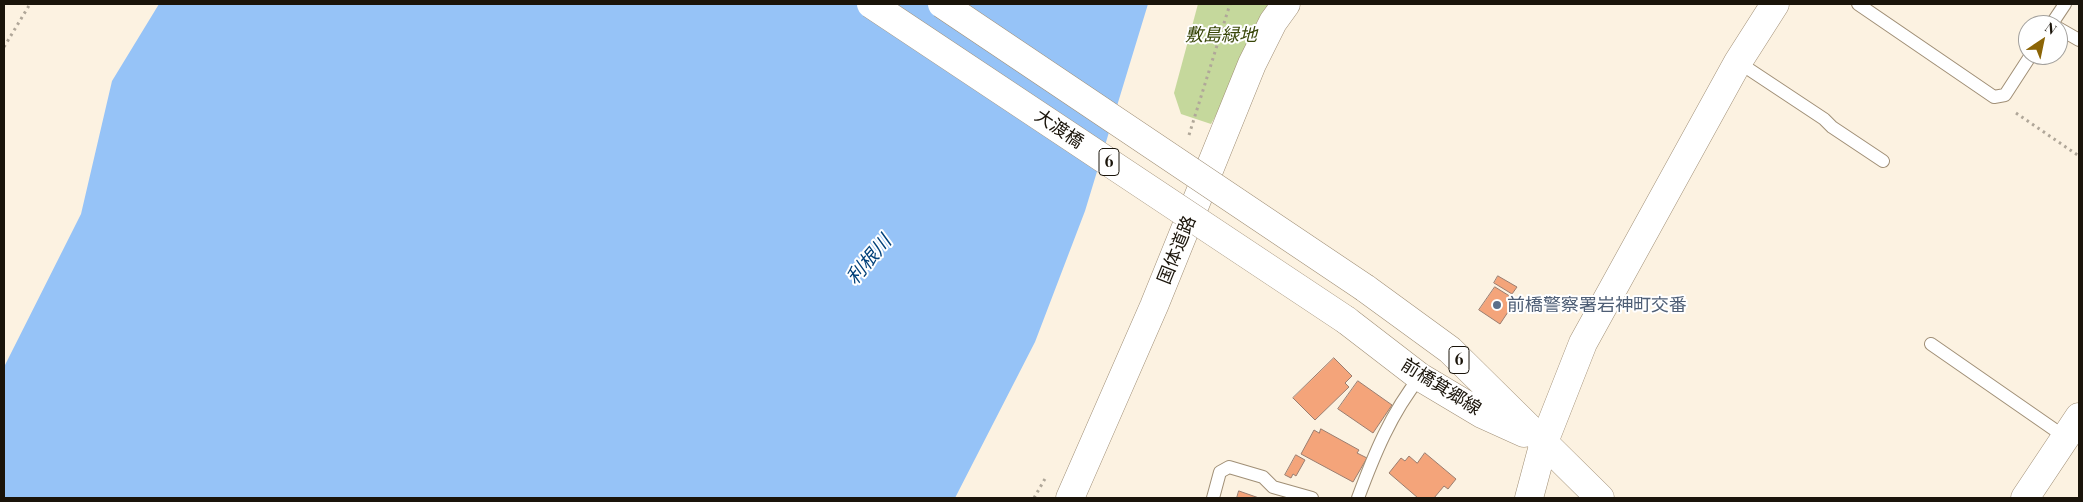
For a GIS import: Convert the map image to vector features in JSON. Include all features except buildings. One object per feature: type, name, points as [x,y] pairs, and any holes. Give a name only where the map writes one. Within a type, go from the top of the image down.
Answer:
[{"type":"main road","name":"大渡橋","points":[[871,4],[1346,320]]},
{"type":"main road","name":"前橋箕郷線","points":[[942,4],[1365,288],[1450,350],[1600,498]]},
{"type":"main road","name":"国体道路","points":[[1070,498],[1154,306],[1252,64],[1273,22],[1286,4]]},
{"type":"main road","points":[[1529,498],[1544,442],[1583,343],[1738,62],[1775,4]]},
{"type":"main road","name":"前橋箕郷線","points":[[1346,320],[1420,377],[1482,414],[1544,442]]},
{"type":"main road","points":[[2025,498],[2072,427]]},
{"type":"lane","points":[[1858,4],[1994,97],[2005,95],[2025,65]]},
{"type":"lane","points":[[2058,15],[2065,4]]},
{"type":"lane","points":[[2068,34],[2079,40]]},
{"type":"lane","points":[[1738,62],[1883,161]]},
{"type":"lane","points":[[1931,344],[2072,427]]},
{"type":"lane","points":[[1358,498],[1376,449],[1405,396],[1420,377]]},
{"type":"lane","points":[[1213,498],[1220,472],[1229,466],[1263,477],[1273,487],[1312,498]]},
{"type":"path","points":[[4,47],[30,4]]},
{"type":"path","points":[[1187,140],[1200,104],[1230,4]]},
{"type":"path","points":[[1996,97],[2003,104],[2079,156]]},
{"type":"path","points":[[1034,498],[1047,474]]},
{"type":"green space","name":"敷島緑地","points":[[1198,4],[1269,4],[1223,103],[1211,124],[1181,114],[1174,93]]},
{"type":"water","name":"利根川","points":[[159,4],[1148,4],[1085,211],[1035,342],[955,498],[4,498],[4,367],[81,214],[112,81]]},
{"type":"place","name":"前橋警察署岩神町交番","points":[[1497,305]]}]
